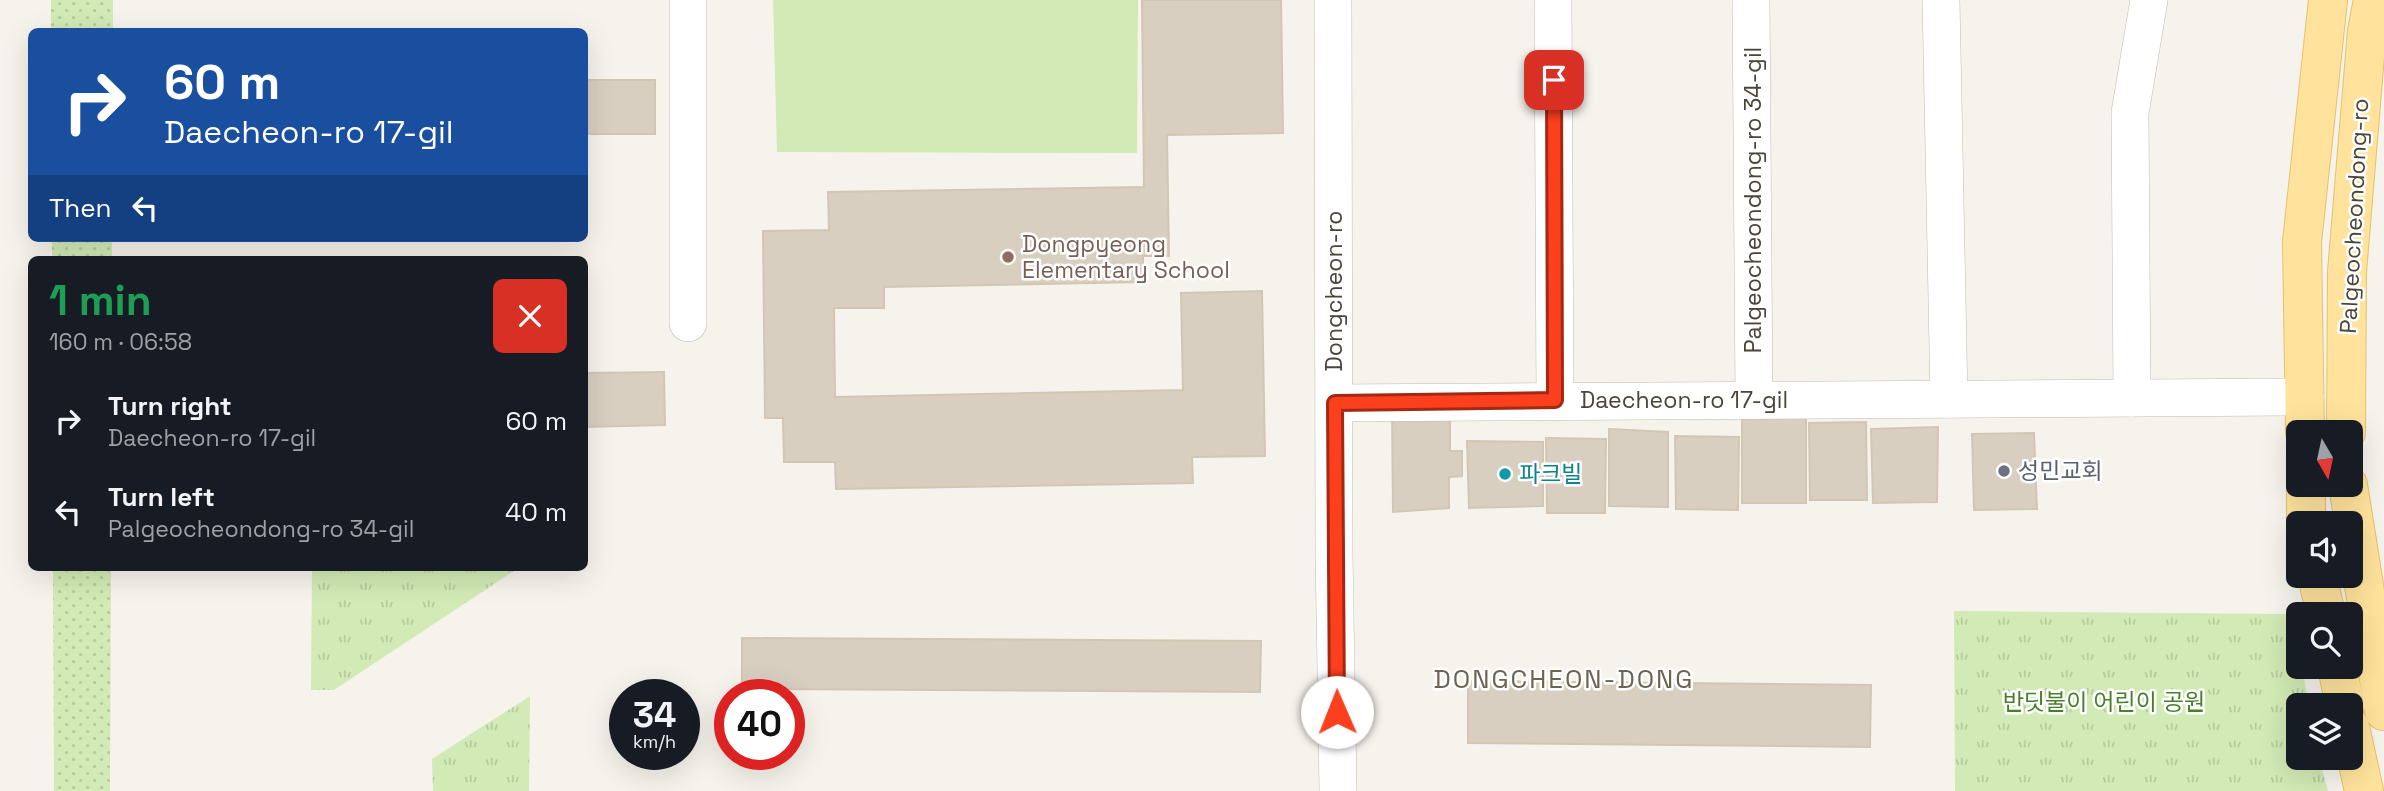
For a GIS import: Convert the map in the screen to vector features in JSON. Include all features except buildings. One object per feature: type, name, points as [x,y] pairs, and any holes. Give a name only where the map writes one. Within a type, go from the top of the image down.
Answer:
[{"type":"main road","name":"Palgeocheondong-ro","points":[[2305,415],[2302,242],[2328,0]]},
{"type":"main road","name":"Palgeocheondong-ro","points":[[2346,420],[2347,272],[2367,31],[2373,0]]},
{"type":"main road","points":[[2350,497],[2384,711]]},
{"type":"main road","points":[[2359,770],[2364,791]]},
{"type":"street","points":[[688,0],[688,323]]},
{"type":"street","name":"Dongcheon-ro","points":[[1332,0],[1338,791]]},
{"type":"street","points":[[1553,0],[1555,400]]},
{"type":"street","name":"Palgeocheondong-ro 34-gil","points":[[1751,0],[1754,399]]},
{"type":"street","points":[[1941,0],[1950,399]]},
{"type":"street","points":[[2132,398],[2130,113],[2149,0]]},
{"type":"street","name":"Daecheon-ro 17-gil","points":[[1335,403],[2132,398],[2305,415]]},
{"type":"green space","points":[[51,0],[113,0],[113,28],[51,28]]},
{"type":"green space","points":[[773,0],[1138,0],[1137,153],[777,152]]},
{"type":"green space","points":[[52,242],[112,242],[112,256],[52,256]]},
{"type":"green space","points":[[53,571],[111,571],[110,791],[54,791]]},
{"type":"green space","points":[[312,571],[514,571],[334,690],[311,690]]},
{"type":"green space","name":"반딧불이 어린이 공원","points":[[1954,611],[2286,614],[2286,679],[2304,679],[2307,693],[2286,693],[2286,770],[2322,770],[2328,791],[1955,791]]},
{"type":"green space","points":[[530,696],[529,791],[433,791],[432,759]]},
{"type":"place","name":"Dongpyeong Elementary School","points":[[1008,257]]},
{"type":"place","name":"성민교회","points":[[2004,471]]},
{"type":"place","name":"파크빌","points":[[1505,474]]},
{"type":"district","name":"DONGCHEON-DONG","points":[[1564,679]]},
{"type":"route","points":[[1337,712],[1335,403],[1555,400],[1554,80]]}]
